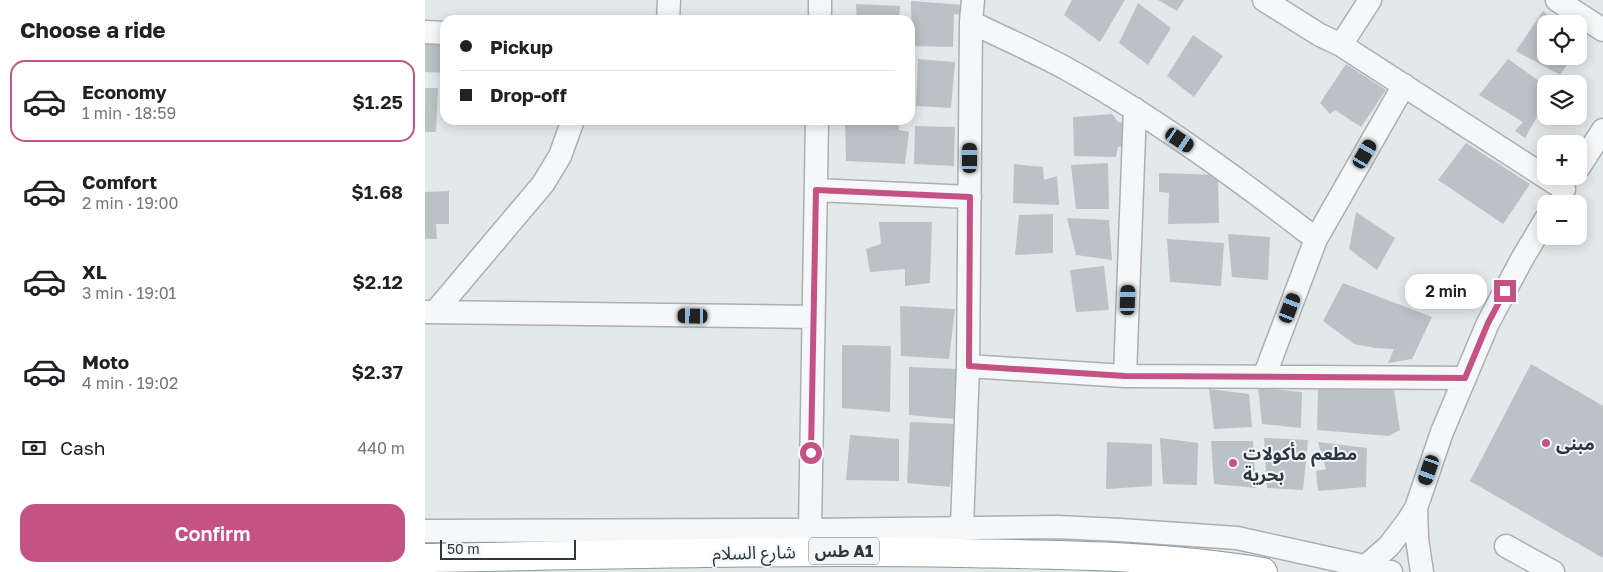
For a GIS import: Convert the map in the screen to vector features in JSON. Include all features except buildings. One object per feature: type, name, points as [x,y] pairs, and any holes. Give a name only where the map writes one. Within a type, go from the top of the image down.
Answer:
[{"type":"highway","name":"شارع السلام","points":[[425,558],[859,552],[1140,557],[1204,563],[1263,572]]},
{"type":"street","points":[[668,15],[669,0]]},
{"type":"street","points":[[819,15],[820,0]]},
{"type":"street","points":[[1264,0],[1320,35],[1341,45],[1564,190]]},
{"type":"street","points":[[1341,45],[1369,0]]},
{"type":"street","points":[[1557,0],[1603,30]]},
{"type":"street","points":[[972,11],[1135,110],[1241,181],[1316,239]]},
{"type":"street","points":[[962,527],[969,366],[972,11]]},
{"type":"street","points":[[425,32],[440,33]]},
{"type":"street","points":[[1264,377],[1316,239],[1403,85]]},
{"type":"street","points":[[1125,376],[1135,110]]},
{"type":"street","points":[[430,312],[543,184],[559,156],[571,125]]},
{"type":"street","points":[[810,530],[817,125]]},
{"type":"street","points":[[1587,155],[1603,130]]},
{"type":"street","points":[[816,190],[970,197]]},
{"type":"street","points":[[1366,566],[1395,540],[1416,508],[1442,432],[1488,323],[1537,235]]},
{"type":"street","points":[[430,312],[813,317]]},
{"type":"street","points":[[969,366],[1125,376],[1465,378]]},
{"type":"street","points":[[1416,508],[1417,539],[1422,572]]},
{"type":"street","points":[[425,532],[810,530],[962,527],[1111,529],[1237,538],[1391,572]]},
{"type":"street","points":[[1506,546],[1553,572]]},
{"type":"place","name":"مبنى","points":[[1546,443]]},
{"type":"place","name":"مطعم مأكولات بحرية","points":[[1233,463]]},
{"type":"route","points":[[811,453],[816,190],[970,197],[969,366],[1125,376],[1465,378],[1488,323],[1505,291]]}]
